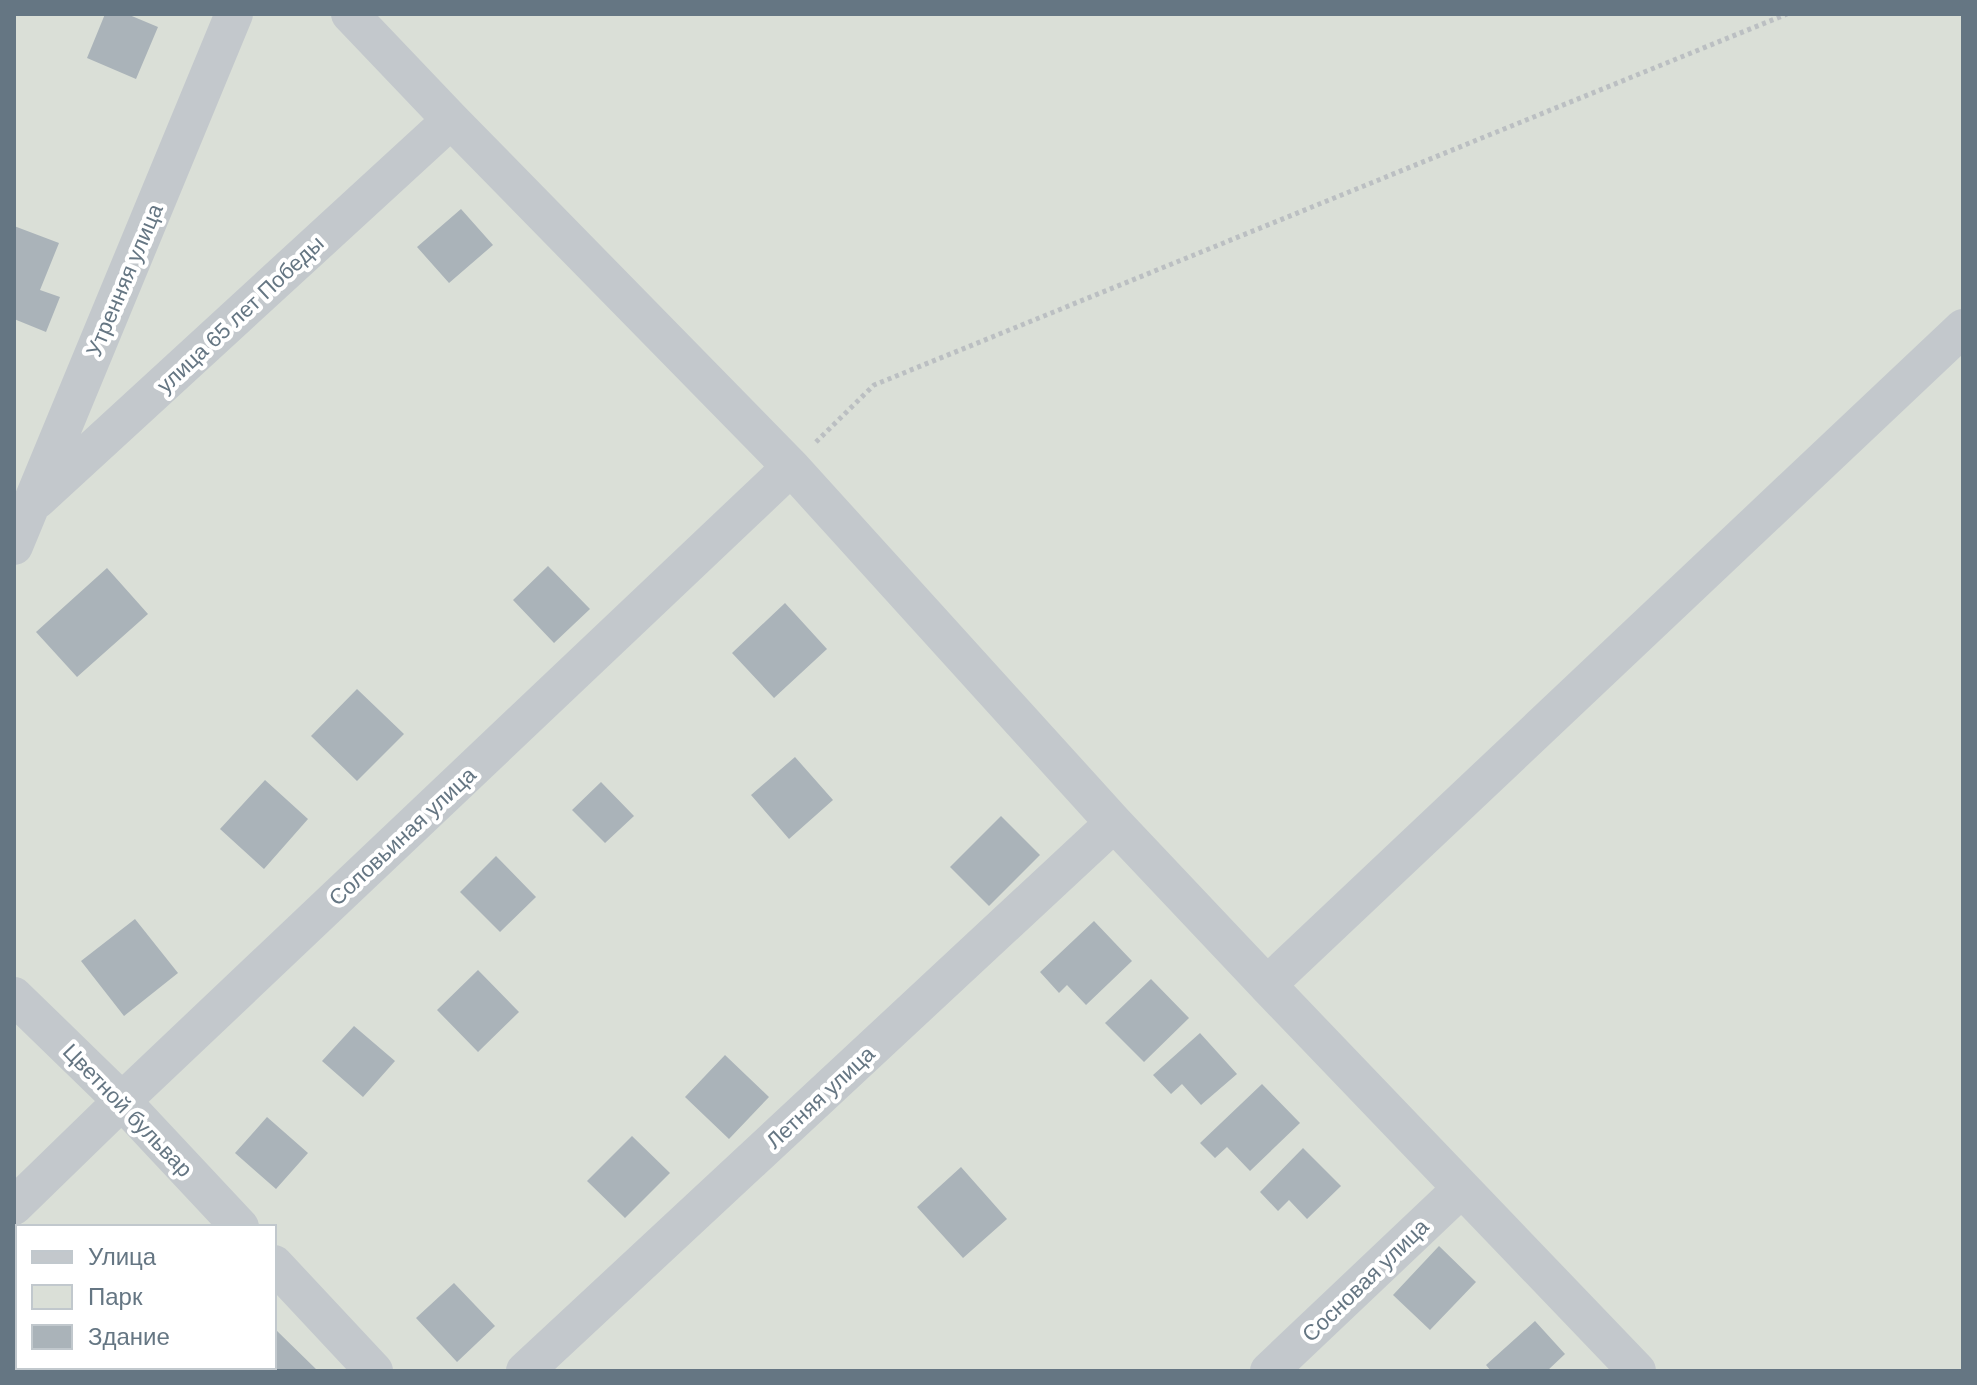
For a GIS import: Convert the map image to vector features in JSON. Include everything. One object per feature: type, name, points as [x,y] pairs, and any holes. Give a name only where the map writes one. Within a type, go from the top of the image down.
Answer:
[{"type":"street","name":"Утренняя улица","points":[[14,546],[234,14]]},
{"type":"street","points":[[350,14],[791,467],[1114,823],[1637,1371]]},
{"type":"street","name":"улица 65 лет Победы","points":[[29,508],[451,120]]},
{"type":"street","points":[[1267,985],[1963,328]]},
{"type":"street","name":"Соловьиная улица","points":[[14,1206],[791,467]]},
{"type":"street","name":"Летняя улица","points":[[525,1371],[1114,823]]},
{"type":"street","name":"Цветной бульвар","points":[[14,996],[122,1101],[238,1225]]},
{"type":"street","name":"Сосновая улица","points":[[1269,1371],[1461,1189]]},
{"type":"street","points":[[276,1266],[374,1371]]},
{"type":"path","points":[[791,467],[874,385],[1787,14]]},
{"type":"green space","points":[[14,14],[1963,14],[1963,1371],[14,1371]]},
{"type":"building","points":[[105,14],[127,14],[158,27],[136,79],[87,58]]},
{"type":"building","points":[[461,209],[493,245],[449,283],[417,247]]},
{"type":"building","points":[[14,226],[59,243],[40,290],[60,297],[46,332],[14,319]]},
{"type":"building","points":[[548,566],[590,609],[554,643],[513,600]]},
{"type":"building","points":[[107,568],[148,614],[77,677],[36,632]]},
{"type":"building","points":[[785,603],[827,649],[774,698],[732,653]]},
{"type":"building","points":[[357,689],[404,734],[357,781],[311,736]]},
{"type":"building","points":[[795,757],[833,800],[789,839],[751,795]]},
{"type":"building","points":[[265,780],[308,819],[264,869],[220,829]]},
{"type":"building","points":[[601,782],[634,816],[605,843],[572,810]]},
{"type":"building","points":[[1001,816],[1040,855],[989,906],[950,867]]},
{"type":"building","points":[[496,856],[536,897],[500,932],[460,892]]},
{"type":"building","points":[[135,919],[178,973],[124,1016],[81,961]]},
{"type":"building","points":[[1094,921],[1132,961],[1086,1005],[1067,985],[1059,993],[1040,972]]},
{"type":"building","points":[[478,970],[519,1012],[478,1052],[437,1010]]},
{"type":"building","points":[[1151,979],[1189,1018],[1144,1062],[1105,1023]]},
{"type":"building","points":[[354,1026],[395,1061],[363,1097],[322,1061]]},
{"type":"building","points":[[1200,1033],[1237,1074],[1201,1105],[1182,1084],[1171,1094],[1153,1075]]},
{"type":"building","points":[[725,1055],[769,1097],[729,1139],[685,1097]]},
{"type":"building","points":[[1262,1084],[1300,1123],[1250,1171],[1227,1147],[1215,1158],[1200,1143]]},
{"type":"building","points":[[267,1117],[308,1153],[276,1189],[235,1153]]},
{"type":"building","points":[[632,1136],[670,1173],[625,1218],[587,1181]]},
{"type":"building","points":[[1303,1148],[1341,1186],[1307,1219],[1289,1200],[1278,1211],[1260,1192]]},
{"type":"building","points":[[961,1167],[1007,1219],[963,1258],[917,1207]]},
{"type":"building","points":[[1439,1246],[1476,1282],[1430,1330],[1393,1295]]},
{"type":"building","points":[[454,1283],[495,1326],[457,1362],[416,1318]]},
{"type":"building","points":[[1535,1321],[1565,1354],[1547,1371],[1491,1371],[1486,1365]]},
{"type":"building","points":[[276,1330],[318,1371],[261,1369],[276,1369]]},
{"type":"building","points":[[236,1369],[238,1371],[191,1371]]}]
